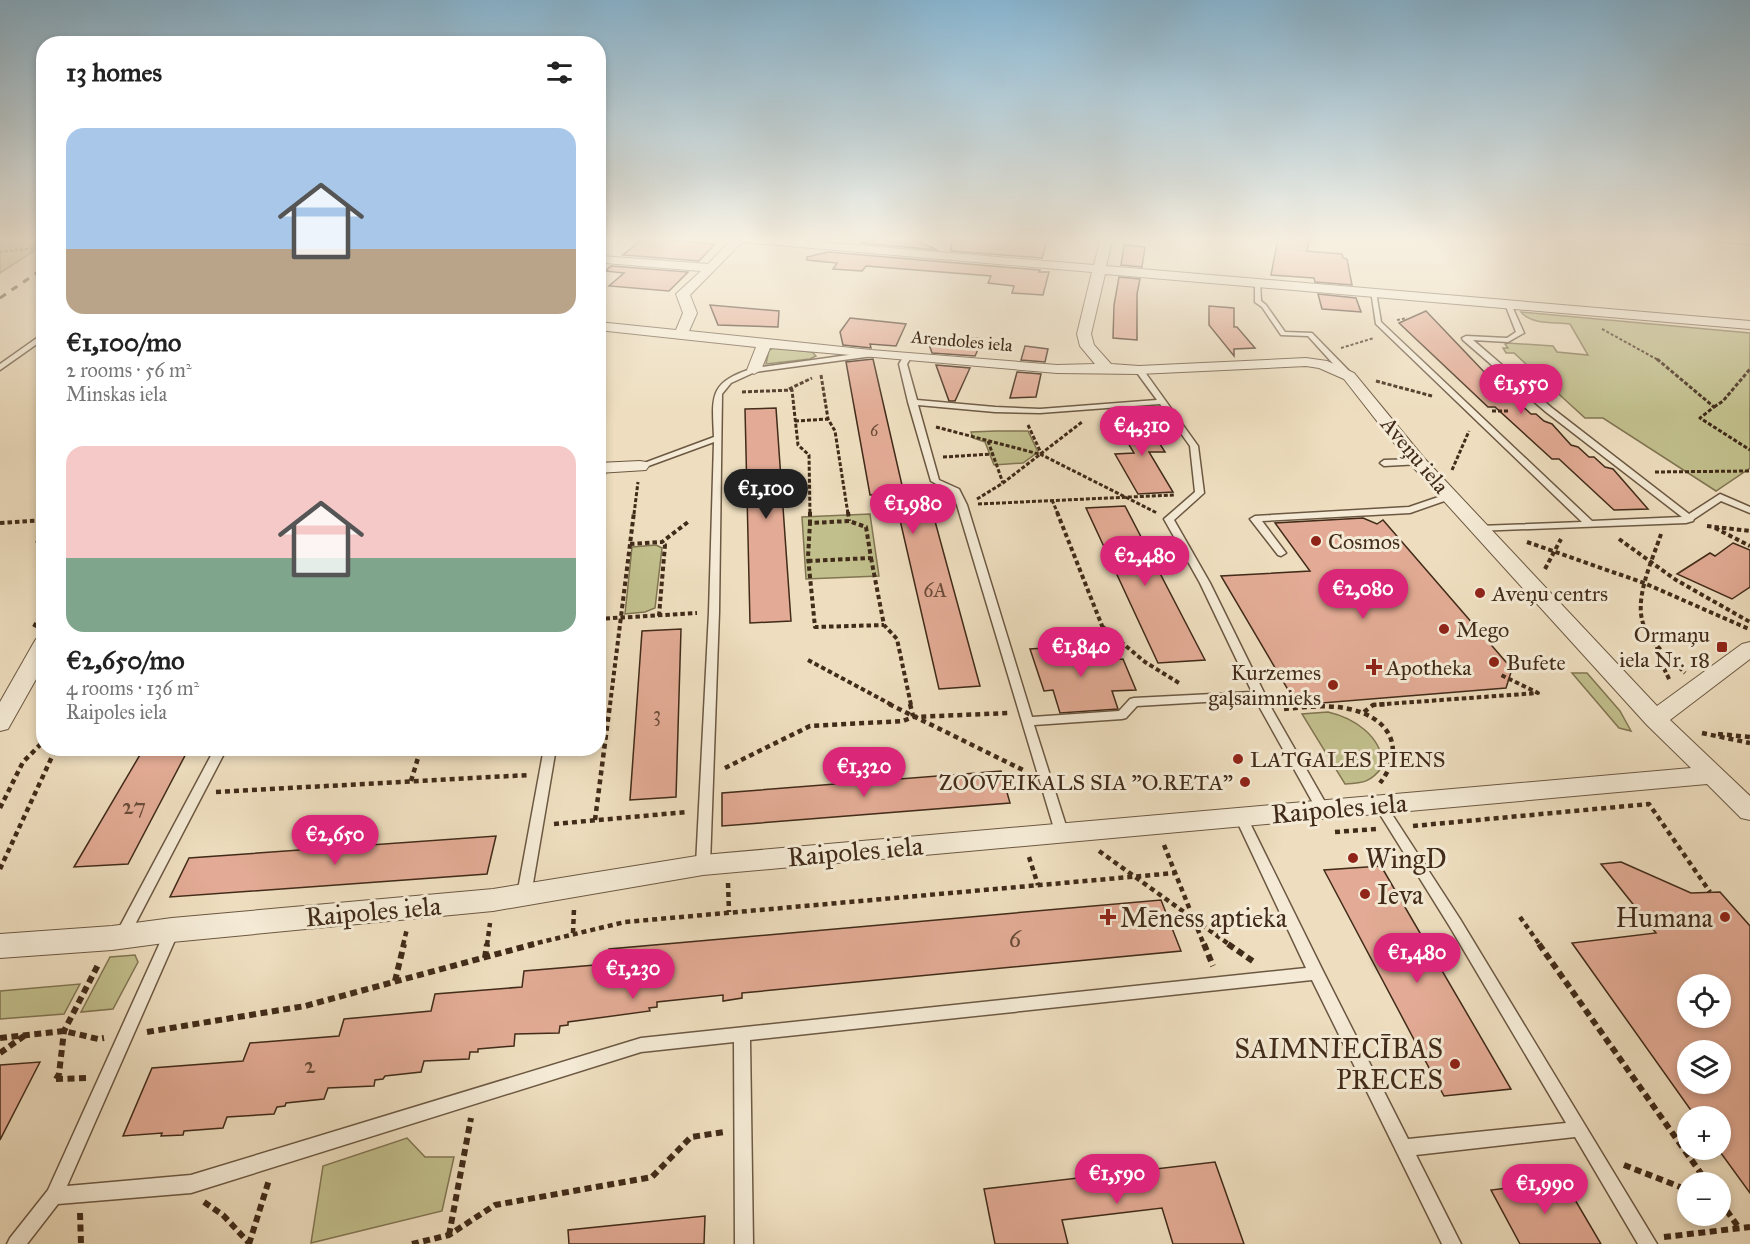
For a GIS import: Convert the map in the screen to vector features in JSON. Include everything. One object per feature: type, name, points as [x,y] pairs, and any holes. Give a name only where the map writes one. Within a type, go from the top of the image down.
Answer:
[{"type":"street","points":[[681,334],[690,313],[684,296]]},
{"type":"street","points":[[1092,296],[1084,334],[1087,346],[1107,368]]},
{"type":"street","points":[[1419,296],[1585,314],[1750,324]]},
{"type":"street","name":"Arendoles iela","points":[[606,327],[871,354],[1057,369],[1107,368]]},
{"type":"street","points":[[754,370],[765,343]]},
{"type":"street","name":"Aveņu iela","points":[[1107,368],[1139,370],[1306,362],[1322,364],[1349,376],[1418,462],[1479,529],[1655,719],[1750,811]]},
{"type":"street","points":[[606,468],[640,466]]},
{"type":"street","points":[[1655,719],[1750,649]]},
{"type":"street","points":[[0,723],[36,658]]},
{"type":"street","name":"Raipoles iela","points":[[0,946],[117,938],[172,930],[493,900],[704,865],[1241,817],[1326,821],[1380,805],[1713,775]]},
{"type":"lane","points":[[1258,296],[1258,302],[1264,306],[1283,334],[1310,334],[1349,376]]},
{"type":"lane","points":[[1374,296],[1378,323],[1474,416],[1594,524]]},
{"type":"lane","points":[[1508,304],[1520,333],[1508,340],[1466,338],[1549,410],[1689,519]]},
{"type":"lane","points":[[0,368],[36,341]]},
{"type":"lane","points":[[704,865],[714,612],[717,393],[722,385],[754,370],[871,354]]},
{"type":"lane","points":[[908,356],[903,364],[935,481],[956,491],[962,505],[1061,832]]},
{"type":"lane","points":[[1139,370],[1194,446],[1200,493],[1169,519],[1205,583],[1326,821]]},
{"type":"lane","points":[[912,402],[1022,411],[1076,410],[1103,405],[1161,402]]},
{"type":"lane","points":[[640,466],[718,438]]},
{"type":"lane","points":[[1384,463],[1418,462]]},
{"type":"lane","points":[[1281,553],[1255,519],[1410,510],[1450,496]]},
{"type":"lane","points":[[1479,529],[1665,522],[1689,519],[1720,497],[1750,510]]},
{"type":"lane","points":[[1027,717],[1122,716],[1134,702],[1260,695]]},
{"type":"lane","points":[[117,938],[217,756]]},
{"type":"lane","points":[[524,895],[548,756]]},
{"type":"lane","points":[[1380,805],[1396,827],[1647,1241]]},
{"type":"lane","points":[[1241,817],[1316,974],[1452,1244]]},
{"type":"lane","points":[[16,1244],[54,1196],[172,930]]},
{"type":"lane","points":[[54,1196],[191,1184],[641,1045],[1316,974]]},
{"type":"lane","points":[[742,1035],[744,1244]]},
{"type":"lane","points":[[1404,1148],[1579,1129]]},
{"type":"path","points":[[1404,314],[1408,316]]},
{"type":"path","points":[[1585,314],[1616,338],[1660,361],[1714,406]]},
{"type":"path","points":[[1335,350],[1378,337],[1386,330]]},
{"type":"path","points":[[819,362],[828,419],[835,431],[849,521]]},
{"type":"path","points":[[1750,369],[1723,401],[1700,418],[1750,450]]},
{"type":"path","points":[[786,390],[821,373]]},
{"type":"path","points":[[1349,376],[1360,376],[1462,404]]},
{"type":"path","points":[[717,393],[792,390],[798,445],[809,455],[810,523],[807,530],[814,627],[884,625]]},
{"type":"path","points":[[962,505],[984,496],[1003,483],[1103,405]]},
{"type":"path","points":[[1022,411],[1040,454]]},
{"type":"path","points":[[1454,477],[1452,466],[1463,447],[1474,416]]},
{"type":"path","points":[[795,421],[828,419]]},
{"type":"path","points":[[918,422],[1040,454],[1169,519]]},
{"type":"path","points":[[988,441],[1003,483]]},
{"type":"path","points":[[928,457],[993,454]]},
{"type":"path","points":[[606,731],[640,466]]},
{"type":"path","points":[[1630,472],[1750,471]]},
{"type":"path","points":[[962,505],[1200,493]]},
{"type":"path","points":[[1052,500],[1108,641]]},
{"type":"path","points":[[1689,519],[1711,526],[1750,546]]},
{"type":"path","points":[[0,523],[36,521]]},
{"type":"path","points":[[810,523],[849,521],[866,527],[884,625],[897,639],[913,717]]},
{"type":"path","points":[[630,544],[662,542],[688,522]]},
{"type":"path","points":[[1665,522],[1644,583],[1642,625],[1657,646],[1699,686]]},
{"type":"path","points":[[1594,524],[1676,580],[1750,622]]},
{"type":"path","points":[[1534,588],[1568,525]]},
{"type":"path","points":[[1711,526],[1750,531]]},
{"type":"path","points":[[1524,541],[1644,583],[1750,630]]},
{"type":"path","points":[[659,616],[664,545],[662,542]]},
{"type":"path","points":[[808,561],[871,558]]},
{"type":"path","points":[[606,619],[714,612]]},
{"type":"path","points":[[1102,626],[1145,662],[1203,698]]},
{"type":"path","points":[[1657,646],[1659,658],[1679,701]]},
{"type":"path","points":[[808,660],[913,717],[1046,781]]},
{"type":"path","points":[[1364,712],[1373,705],[1538,693],[1499,674]]},
{"type":"path","points":[[1304,708],[1338,706],[1364,712],[1390,732],[1394,746],[1390,772],[1379,785],[1380,805]]},
{"type":"path","points":[[708,777],[810,726],[903,721],[913,717],[1027,717]]},
{"type":"path","points":[[1692,732],[1750,743]]},
{"type":"path","points":[[1716,735],[1726,733],[1750,737]]},
{"type":"path","points":[[0,808],[23,762],[36,749]]},
{"type":"path","points":[[0,869],[52,756]]},
{"type":"path","points":[[411,781],[419,756]]},
{"type":"path","points":[[595,820],[603,756]]},
{"type":"path","points":[[198,793],[545,774]]},
{"type":"path","points":[[1326,821],[1396,827],[1649,804],[1710,892]]},
{"type":"path","points":[[535,826],[706,810]]},
{"type":"path","points":[[1161,839],[1220,984]]},
{"type":"path","points":[[1091,845],[1275,977]]},
{"type":"path","points":[[1027,851],[1038,885]]},
{"type":"path","points":[[0,1038],[64,1031],[98,1040],[305,1006],[573,933],[625,922],[1175,873]]},
{"type":"path","points":[[728,876],[729,912]]},
{"type":"path","points":[[485,958],[493,900]]},
{"type":"path","points":[[395,981],[412,906]]},
{"type":"path","points":[[1521,917],[1700,1172]]},
{"type":"path","points":[[85,1078],[56,1079],[59,1074],[64,1031],[117,938]]},
{"type":"path","points":[[0,1053],[26,1035]]},
{"type":"path","points":[[448,1235],[475,1097]]},
{"type":"path","points":[[412,1244],[448,1235],[495,1205],[652,1177],[691,1137],[743,1129]]},
{"type":"path","points":[[1594,1154],[1677,1186]]},
{"type":"path","points":[[249,1244],[275,1159]]},
{"type":"path","points":[[191,1184],[202,1201],[223,1215],[249,1244]]},
{"type":"path","points":[[80,1194],[81,1244]]},
{"type":"path","points":[[1731,1216],[1739,1228]]},
{"type":"path","points":[[1647,1241],[1750,1227]]},
{"type":"shaded area","points":[[1521,312],[1750,333],[1750,468],[1716,491],[1603,418],[1585,418],[1514,353],[1506,353],[1503,348],[1508,348],[1505,344],[1507,343],[1553,346],[1557,352],[1588,355],[1570,324],[1537,321]]},
{"type":"shaded area","points":[[774,348],[812,352],[816,356],[810,359],[766,364],[769,350]]},
{"type":"shaded area","points":[[1028,431],[1038,452],[1023,463],[994,465],[985,442],[973,438],[971,432]]},
{"type":"shaded area","points":[[870,514],[879,576],[806,579],[802,517]]},
{"type":"shaded area","points":[[656,545],[662,548],[655,608],[645,612],[625,614],[632,547]]},
{"type":"shaded area","points":[[1572,673],[1587,673],[1620,711],[1631,731],[1619,728]]},
{"type":"shaded area","points":[[1328,712],[1357,724],[1372,737],[1378,746],[1383,766],[1371,778],[1362,782],[1345,784],[1302,714]]},
{"type":"shaded area","points":[[135,955],[138,962],[113,1009],[81,1012],[110,957]]},
{"type":"shaded area","points":[[80,984],[64,1014],[0,1019],[0,991]]},
{"type":"shaded area","points":[[407,1138],[425,1157],[454,1157],[442,1211],[311,1243],[323,1166]]},
{"type":"building","points":[[1116,296],[1137,296],[1137,340],[1113,338]]},
{"type":"building","points":[[1319,296],[1338,296],[1356,298],[1361,312],[1322,309]]},
{"type":"building","points":[[710,305],[779,311],[778,327],[718,325]]},
{"type":"building","points":[[1209,306],[1234,308],[1234,327],[1237,327],[1255,348],[1234,349],[1234,356],[1209,325]]},
{"type":"building","points":[[1426,311],[1489,377],[1531,414],[1536,414],[1552,424],[1571,445],[1578,447],[1589,457],[1594,457],[1605,467],[1613,469],[1648,509],[1614,510],[1559,459],[1552,459],[1495,407],[1488,407],[1399,323]]},
{"type":"building","points":[[850,318],[906,324],[896,346],[870,344],[871,348],[843,345],[840,332]]},
{"type":"building","points":[[959,337],[983,339],[975,356],[932,353],[927,338],[957,340]]},
{"type":"building","points":[[1025,346],[1048,349],[1045,362],[1021,360]]},
{"type":"building","points":[[873,359],[904,494],[927,492],[980,686],[939,689],[894,494],[870,495],[846,362]]},
{"type":"building","points":[[936,365],[970,368],[955,401],[949,401]]},
{"type":"building","points":[[1017,372],[1041,374],[1036,397],[1010,398]]},
{"type":"building","points":[[776,408],[791,621],[750,623],[745,409]]},
{"type":"building","points":[[1143,417],[1165,452],[1149,452],[1173,492],[1138,494],[1115,454],[1134,453],[1113,418]]},
{"type":"building","points":[[1125,506],[1205,660],[1158,663],[1086,508]]},
{"type":"building","points":[[1363,518],[1377,524],[1383,520],[1512,669],[1506,688],[1297,705],[1221,576],[1310,571],[1275,523]]},
{"type":"building","points":[[1733,543],[1750,550],[1750,587],[1732,599],[1677,574],[1710,553],[1715,556]]},
{"type":"building","points":[[681,629],[676,797],[630,800],[642,631]]},
{"type":"building","points":[[1091,645],[1097,661],[1123,659],[1136,690],[1112,691],[1118,709],[1060,713],[1053,690],[1044,691],[1030,649]]},
{"type":"building","points":[[139,756],[185,756],[128,864],[74,867]]},
{"type":"building","points":[[1001,771],[1010,803],[722,826],[722,793]]},
{"type":"building","points":[[496,836],[487,874],[170,897],[189,858]]},
{"type":"building","points":[[1621,862],[1691,893],[1720,892],[1750,926],[1750,1193],[1726,1160],[1731,1160],[1731,1106],[1688,1106],[1679,1094],[1731,1094],[1731,1040],[1677,1040],[1677,1091],[1572,943],[1656,933],[1601,864]]},
{"type":"building","points":[[1381,866],[1511,1089],[1444,1096],[1324,870]]},
{"type":"building","points":[[1161,900],[1181,951],[742,993],[742,998],[723,1001],[723,995],[657,1002],[657,1007],[649,1008],[650,1011],[568,1022],[568,1025],[560,1026],[559,1033],[515,1034],[514,1046],[478,1049],[478,1052],[470,1052],[469,1059],[424,1061],[421,1072],[385,1076],[383,1079],[375,1080],[374,1086],[328,1088],[324,1099],[286,1103],[285,1106],[277,1107],[274,1114],[227,1117],[223,1128],[184,1131],[183,1135],[161,1136],[162,1133],[123,1136],[152,1068],[243,1061],[250,1043],[339,1036],[344,1019],[431,1011],[435,994],[522,987],[524,971],[607,964],[609,949]]},
{"type":"building","points":[[40,1062],[0,1140],[0,1065]]},
{"type":"building","points":[[1215,1162],[1244,1244],[1173,1244],[1162,1208],[1062,1220],[1068,1244],[995,1244],[984,1189]]},
{"type":"building","points":[[1564,1181],[1601,1244],[1520,1244],[1491,1190]]},
{"type":"building","points":[[705,1216],[704,1244],[569,1244],[568,1230]]},
{"type":"place","name":"Cosmos","points":[[1316,541]]},
{"type":"place","name":"Aveņu centrs","points":[[1480,593]]},
{"type":"place","name":"Mego","points":[[1444,629]]},
{"type":"place","name":"Ormaņu iela Nr. 18","points":[[1722,647]]},
{"type":"place","name":"Bufete","points":[[1494,662]]},
{"type":"place","name":"Apotheka","points":[[1374,667]]},
{"type":"place","name":"Kurzemes gaļsaimnieks","points":[[1333,685]]},
{"type":"place","name":"LATGALES PIENS","points":[[1238,759]]},
{"type":"place","name":"ZOOVEIKALS SIA \"O.RETA\"","points":[[1245,782]]},
{"type":"place","name":"WingD","points":[[1353,858]]},
{"type":"place","name":"Ieva","points":[[1365,894]]},
{"type":"place","name":"Mēness aptieka","points":[[1108,917]]},
{"type":"place","name":"Humana","points":[[1725,917]]},
{"type":"place","name":"SAIMNIECĪBAS PRECES","points":[[1455,1064]]}]
